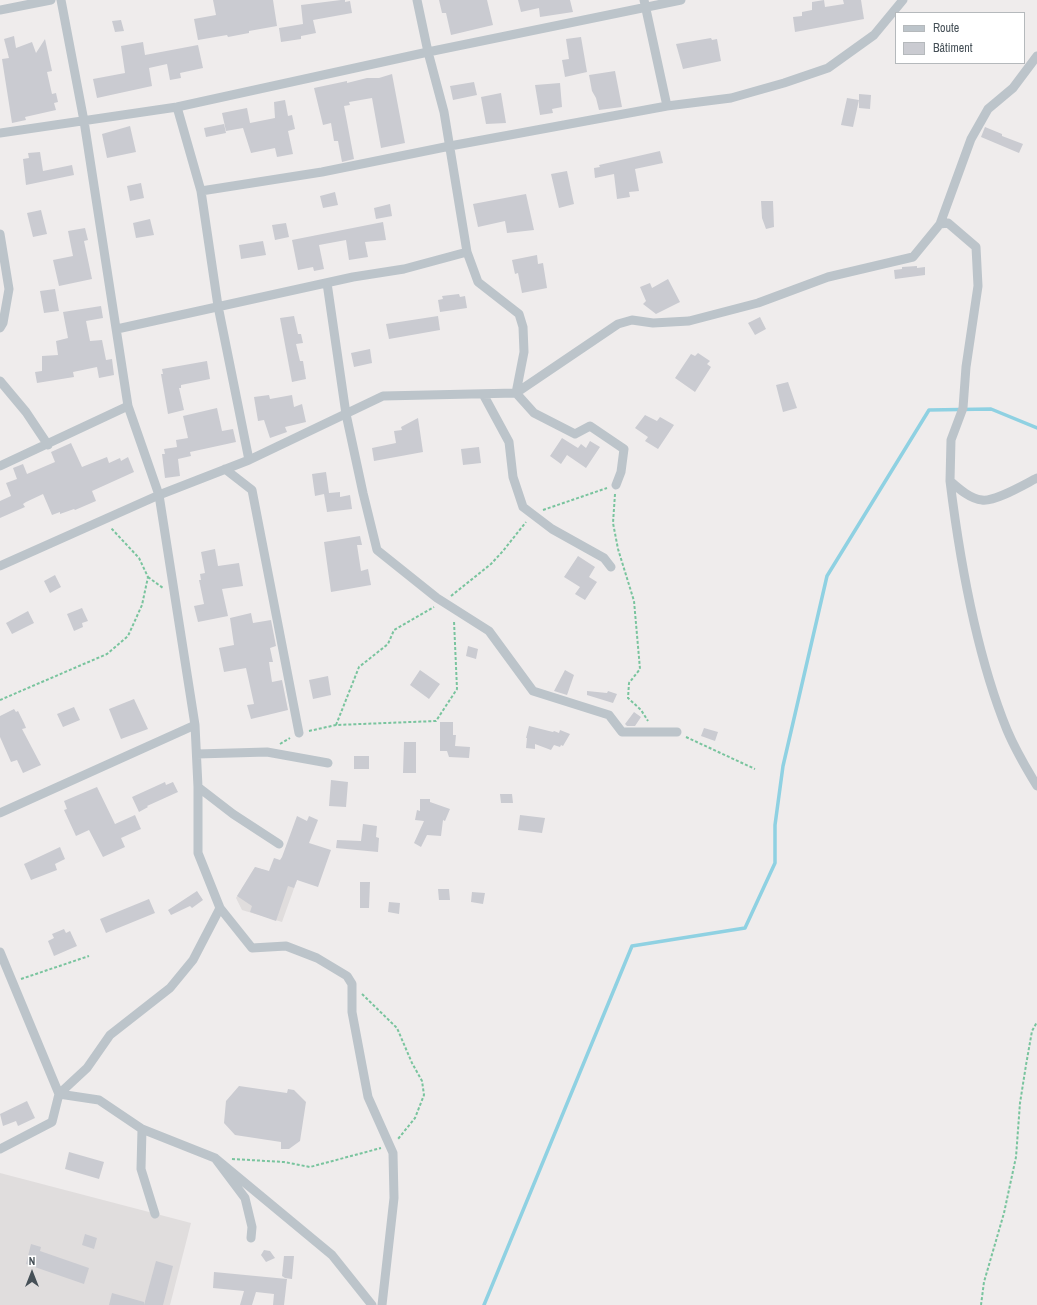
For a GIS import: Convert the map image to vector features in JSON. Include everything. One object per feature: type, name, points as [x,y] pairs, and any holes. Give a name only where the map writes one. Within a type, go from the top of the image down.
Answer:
[{"type":"street","points":[[0,10],[51,0]]},
{"type":"street","points":[[61,0],[84,121],[128,406],[159,495],[195,725],[198,787],[198,853],[220,908],[252,948],[286,946],[329,965],[347,976],[352,984],[352,1012],[368,1097],[393,1153],[394,1198],[382,1305]]},
{"type":"street","points":[[417,0],[428,52],[444,112],[467,252],[478,282],[519,314],[523,327],[524,352],[516,393]]},
{"type":"street","points":[[0,133],[177,107],[645,3],[681,0]]},
{"type":"street","points":[[201,191],[322,172],[450,146],[667,106],[732,98],[828,68],[874,35],[903,0]]},
{"type":"street","points":[[645,3],[667,106]]},
{"type":"street","points":[[0,566],[159,495],[249,460],[383,396],[516,393],[618,324],[632,320],[653,323],[689,321],[758,303],[828,277],[913,257],[940,224],[970,139],[988,109],[1013,88],[1037,56]]},
{"type":"street","points":[[177,107],[201,191],[218,306],[249,460]]},
{"type":"street","points":[[940,224],[948,223],[976,247],[978,263],[978,286],[966,367],[963,408],[951,440],[950,481],[967,584],[983,658],[1007,730],[1037,786]]},
{"type":"street","points":[[0,234],[9,289],[3,323],[0,328]]},
{"type":"street","points":[[117,329],[218,306],[404,268],[467,252]]},
{"type":"street","points":[[327,283],[346,414],[363,493],[378,550],[447,605],[489,631],[533,691],[608,715],[622,732],[677,732]]},
{"type":"street","points":[[0,381],[26,412],[48,445]]},
{"type":"street","points":[[516,393],[534,413],[557,426],[575,434],[590,426],[624,449],[621,472],[616,485]]},
{"type":"street","points":[[483,394],[509,442],[513,477],[523,508],[552,529],[604,558],[611,567]]},
{"type":"street","points":[[0,466],[48,445],[128,406]]},
{"type":"street","points":[[226,470],[252,490],[299,733]]},
{"type":"street","points":[[950,481],[962,491],[982,500],[1004,494],[1037,478]]},
{"type":"street","points":[[0,813],[195,725]]},
{"type":"street","points":[[197,754],[267,752],[328,763]]},
{"type":"street","points":[[198,787],[233,814],[279,844]]},
{"type":"street","points":[[0,1149],[52,1122],[59,1094],[87,1068],[110,1035],[174,982],[193,960],[220,908]]},
{"type":"street","points":[[0,952],[59,1094]]},
{"type":"street","points":[[59,1094],[98,1100],[142,1129],[215,1158],[332,1255],[372,1305]]},
{"type":"street","points":[[142,1129],[140,1169],[155,1214]]},
{"type":"street","points":[[215,1158],[245,1198],[252,1227],[250,1238]]},
{"type":"path","points":[[336,725],[359,667],[388,644],[394,630],[447,605],[491,564],[532,514],[616,485],[613,522],[620,556],[634,601],[640,669],[629,683],[628,698],[641,710],[650,725]]},
{"type":"path","points":[[103,520],[139,558],[148,577],[175,596]]},
{"type":"path","points":[[0,700],[107,654],[128,636],[142,605],[148,577]]},
{"type":"path","points":[[267,752],[299,733],[336,725],[436,721],[456,689],[454,622],[447,605]]},
{"type":"path","points":[[677,732],[755,769]]},
{"type":"path","points":[[12,982],[89,956]]},
{"type":"path","points":[[215,1158],[284,1162],[310,1167],[376,1148],[390,1147],[402,1135],[414,1118],[424,1095],[422,1081],[412,1063],[397,1028],[352,984]]},
{"type":"path","points":[[981,1305],[984,1282],[1004,1213],[1016,1157],[1024,1072],[1032,1031],[1037,1022]]},
{"type":"shaded area","points":[[255,867],[297,880],[282,922],[242,910],[236,898]]},
{"type":"shaded area","points":[[0,1173],[191,1223],[170,1305],[0,1305]]},
{"type":"building","points":[[213,0],[273,0],[277,26],[249,31],[249,33],[228,37],[227,35],[198,40],[194,19],[216,15]]},
{"type":"building","points":[[345,0],[345,2],[350,1],[352,13],[313,20],[316,33],[301,36],[301,39],[281,42],[279,28],[303,24],[301,5]]},
{"type":"building","points":[[439,0],[487,0],[493,25],[451,35],[446,13],[442,13]]},
{"type":"building","points":[[518,0],[570,0],[573,12],[540,17],[539,8],[521,12]]},
{"type":"building","points":[[824,0],[825,7],[844,4],[843,0],[861,0],[864,19],[795,32],[793,17],[802,16],[802,12],[812,10],[812,2]]},
{"type":"building","points":[[121,20],[124,31],[115,32],[112,21]]},
{"type":"building","points":[[14,36],[16,48],[32,42],[36,53],[45,39],[52,71],[47,72],[52,94],[56,93],[58,102],[54,103],[56,110],[25,117],[26,120],[12,123],[2,59],[9,58],[4,39]]},
{"type":"building","points":[[581,37],[587,72],[565,77],[562,60],[569,59],[566,39]]},
{"type":"building","points":[[711,38],[712,40],[717,39],[721,61],[683,69],[676,44]]},
{"type":"building","points":[[143,42],[145,55],[198,45],[203,68],[180,73],[181,78],[170,80],[167,64],[149,68],[152,86],[97,98],[93,79],[125,73],[121,46]]},
{"type":"building","points":[[615,71],[622,107],[599,110],[596,98],[592,91],[589,75]]},
{"type":"building","points":[[392,74],[405,143],[381,148],[372,98],[349,102],[350,105],[344,106],[354,159],[342,162],[338,141],[334,141],[331,123],[323,125],[314,88],[347,81],[347,83],[367,78],[379,78]]},
{"type":"building","points":[[474,82],[477,95],[453,100],[450,86]]},
{"type":"building","points":[[560,83],[562,107],[552,109],[553,113],[540,115],[535,85]]},
{"type":"building","points":[[501,93],[506,123],[486,124],[481,97]]},
{"type":"building","points":[[859,94],[871,95],[870,109],[859,108]]},
{"type":"building","points":[[847,98],[859,100],[853,127],[841,125]]},
{"type":"building","points":[[285,100],[288,116],[292,115],[295,129],[288,131],[293,154],[277,157],[275,148],[251,153],[243,128],[226,131],[222,113],[247,108],[250,123],[275,118],[274,102]]},
{"type":"building","points":[[224,124],[226,133],[206,137],[204,128]]},
{"type":"building","points":[[130,126],[136,152],[107,158],[102,134]]},
{"type":"building","points":[[985,127],[1002,134],[1002,136],[1023,144],[1019,153],[981,137]]},
{"type":"building","points":[[660,151],[663,163],[635,169],[639,191],[629,192],[630,197],[617,199],[614,174],[595,178],[594,168],[600,167],[599,165]]},
{"type":"building","points":[[40,152],[43,171],[72,165],[74,175],[26,185],[23,159],[29,158],[28,153]]},
{"type":"building","points":[[567,171],[574,204],[559,208],[551,174]]},
{"type":"building","points":[[141,183],[144,198],[130,201],[127,186]]},
{"type":"building","points":[[335,192],[338,205],[323,208],[320,196]]},
{"type":"building","points":[[526,194],[534,230],[507,233],[505,221],[478,227],[473,204]]},
{"type":"building","points":[[761,201],[773,201],[774,227],[766,229],[762,218]]},
{"type":"building","points":[[390,204],[392,216],[376,219],[374,208]]},
{"type":"building","points":[[41,210],[47,234],[33,237],[27,213]]},
{"type":"building","points":[[150,219],[154,235],[136,238],[133,223]]},
{"type":"building","points":[[383,222],[386,240],[365,242],[368,257],[349,260],[346,240],[319,245],[324,269],[314,271],[313,267],[298,270],[292,240]]},
{"type":"building","points":[[286,223],[289,237],[275,240],[272,225]]},
{"type":"building","points":[[85,228],[88,240],[84,241],[92,279],[59,286],[53,260],[73,256],[68,231]]},
{"type":"building","points":[[263,241],[266,255],[241,259],[239,245]]},
{"type":"building","points":[[537,255],[538,264],[543,263],[547,288],[522,293],[518,273],[515,274],[512,260]]},
{"type":"building","points":[[917,266],[917,268],[925,267],[925,275],[895,279],[894,270],[902,269],[902,267]]},
{"type":"building","points":[[668,279],[680,302],[656,314],[643,304],[646,301],[640,287],[650,283],[652,288]]},
{"type":"building","points":[[55,289],[59,311],[44,313],[40,291]]},
{"type":"building","points":[[459,294],[460,297],[465,296],[467,308],[440,312],[438,300],[443,299],[442,296]]},
{"type":"building","points":[[101,306],[103,318],[86,321],[90,341],[102,340],[106,360],[112,359],[114,375],[99,378],[97,367],[73,372],[74,377],[37,383],[35,372],[42,371],[42,356],[58,355],[56,341],[68,338],[63,312]]},
{"type":"building","points":[[294,316],[298,334],[301,334],[303,343],[296,344],[300,361],[303,361],[306,379],[292,382],[280,318]]},
{"type":"building","points":[[438,316],[440,330],[389,339],[386,324]]},
{"type":"building","points":[[760,317],[766,329],[755,335],[748,323]]},
{"type":"building","points":[[370,349],[372,363],[354,367],[351,353]]},
{"type":"building","points":[[698,353],[710,361],[707,364],[711,367],[695,392],[675,378],[691,354],[695,356]]},
{"type":"building","points":[[207,361],[210,379],[181,385],[181,388],[179,388],[184,410],[168,414],[161,374],[163,374],[162,369]]},
{"type":"building","points":[[788,382],[797,408],[783,412],[776,385]]},
{"type":"building","points":[[269,395],[270,399],[292,395],[294,407],[302,404],[306,422],[285,427],[287,432],[270,438],[264,420],[258,421],[254,397]]},
{"type":"building","points":[[217,408],[222,431],[233,429],[236,442],[190,452],[191,456],[178,459],[180,476],[165,478],[162,454],[165,454],[164,449],[177,447],[176,440],[188,438],[183,416]]},
{"type":"building","points":[[645,415],[657,421],[660,417],[674,425],[658,449],[645,441],[648,437],[635,428]]},
{"type":"building","points":[[418,418],[423,452],[374,461],[372,448],[396,443],[394,431],[402,430],[401,427]]},
{"type":"building","points":[[562,438],[578,448],[581,444],[586,448],[590,441],[600,447],[586,468],[567,455],[561,464],[550,456]]},
{"type":"building","points":[[71,443],[82,467],[107,457],[109,463],[120,458],[121,461],[128,457],[134,472],[92,491],[96,501],[75,510],[74,509],[60,514],[60,512],[52,515],[43,494],[23,504],[25,507],[0,518],[0,501],[11,496],[6,483],[17,479],[13,468],[23,464],[27,474],[55,462],[51,452]]},
{"type":"building","points":[[479,447],[481,463],[463,465],[461,449]]},
{"type":"building","points":[[326,472],[329,493],[340,492],[340,497],[350,495],[352,509],[327,512],[324,494],[315,496],[312,474]]},
{"type":"building","points":[[360,536],[362,545],[357,545],[361,571],[368,569],[371,585],[331,592],[324,542]]},
{"type":"building","points":[[215,549],[218,566],[239,563],[243,586],[222,589],[228,616],[198,622],[194,606],[204,604],[199,580],[201,580],[200,574],[205,573],[201,552]]},
{"type":"building","points":[[578,556],[595,567],[589,577],[597,582],[585,600],[575,594],[580,587],[564,577]]},
{"type":"building","points":[[55,575],[61,587],[50,593],[44,581]]},
{"type":"building","points":[[82,608],[88,621],[82,623],[83,627],[74,631],[67,614]]},
{"type":"building","points":[[28,611],[34,623],[12,634],[6,623]]},
{"type":"building","points":[[251,613],[253,623],[271,620],[276,646],[270,648],[273,662],[269,662],[272,682],[282,680],[288,710],[251,719],[247,705],[254,704],[246,668],[224,672],[219,648],[234,645],[230,618]]},
{"type":"building","points":[[468,646],[478,649],[476,659],[466,656]]},
{"type":"building","points":[[420,670],[440,684],[429,699],[410,685]]},
{"type":"building","points":[[565,670],[574,675],[567,695],[554,691]]},
{"type":"building","points":[[328,676],[331,695],[313,699],[309,680]]},
{"type":"building","points":[[587,691],[607,693],[608,691],[617,694],[613,703],[587,695]]},
{"type":"building","points":[[134,699],[148,729],[121,739],[109,709]]},
{"type":"building","points":[[74,707],[80,720],[63,727],[57,714]]},
{"type":"building","points":[[14,709],[16,712],[18,711],[24,723],[26,728],[22,729],[41,765],[23,773],[17,760],[11,762],[0,737],[0,716]]},
{"type":"building","points":[[634,712],[641,717],[635,726],[627,726],[625,724]]},
{"type":"building","points":[[440,722],[453,722],[453,735],[456,735],[455,746],[470,747],[469,758],[449,757],[447,751],[440,751]]},
{"type":"building","points":[[529,726],[559,733],[560,730],[570,734],[563,746],[561,745],[560,747],[554,745],[551,750],[535,744],[535,749],[526,748],[526,738]]},
{"type":"building","points":[[704,728],[718,732],[715,741],[701,736]]},
{"type":"building","points":[[404,742],[416,742],[416,773],[403,773]]},
{"type":"building","points":[[354,756],[369,756],[369,769],[354,769]]},
{"type":"building","points":[[331,780],[348,782],[346,807],[329,806]]},
{"type":"building","points":[[165,782],[166,785],[173,782],[178,792],[147,806],[148,807],[139,812],[132,797]]},
{"type":"building","points":[[97,787],[115,824],[135,815],[141,829],[121,838],[125,847],[103,857],[89,830],[76,836],[64,810],[67,809],[64,801]]},
{"type":"building","points":[[500,794],[512,794],[513,803],[501,803]]},
{"type":"building","points":[[420,799],[430,799],[430,802],[450,809],[445,821],[443,820],[441,836],[427,835],[421,847],[414,843],[424,821],[415,820],[417,810],[420,811]]},
{"type":"building","points":[[520,815],[545,818],[542,833],[518,830]]},
{"type":"building","points":[[297,816],[307,821],[309,816],[318,820],[309,843],[331,850],[318,887],[297,880],[294,888],[288,886],[276,921],[250,912],[252,906],[237,896],[255,867],[269,871],[274,858],[280,860]]},
{"type":"building","points":[[363,824],[377,826],[376,837],[379,838],[378,852],[336,848],[337,840],[361,841]]},
{"type":"building","points":[[60,847],[65,859],[55,864],[57,870],[31,880],[24,864]]},
{"type":"building","points":[[360,882],[370,882],[369,908],[360,908]]},
{"type":"building","points":[[438,889],[449,889],[450,900],[439,900]]},
{"type":"building","points":[[197,891],[203,900],[192,908],[190,906],[171,915],[168,910]]},
{"type":"building","points":[[472,892],[485,893],[483,904],[471,902]]},
{"type":"building","points":[[149,899],[155,913],[106,933],[100,919]]},
{"type":"building","points":[[389,902],[400,903],[399,914],[388,912]]},
{"type":"building","points":[[64,929],[66,933],[70,931],[77,946],[54,956],[48,941],[54,938],[52,934]]},
{"type":"building","points":[[239,1086],[287,1093],[288,1089],[294,1090],[306,1102],[300,1141],[289,1149],[281,1149],[281,1142],[235,1135],[224,1123],[226,1101]]},
{"type":"building","points":[[27,1101],[35,1118],[18,1126],[16,1121],[3,1126],[0,1114]]},
{"type":"building","points":[[69,1152],[104,1162],[99,1179],[65,1169]]},
{"type":"building","points":[[85,1234],[97,1238],[94,1249],[82,1245]]},
{"type":"building","points":[[31,1244],[41,1247],[40,1251],[89,1268],[84,1284],[26,1264]]},
{"type":"building","points":[[264,1250],[270,1251],[275,1258],[266,1262],[261,1255]]},
{"type":"building","points":[[284,1256],[294,1256],[292,1279],[282,1276]]},
{"type":"building","points":[[156,1261],[173,1266],[163,1305],[144,1305]]},
{"type":"building","points":[[214,1272],[287,1279],[284,1305],[273,1305],[274,1294],[256,1292],[252,1305],[240,1305],[244,1291],[213,1288]]},
{"type":"building","points":[[112,1293],[144,1302],[144,1305],[109,1305]]},
{"type":"waterway","points":[[484,1305],[632,946],[745,928],[775,863],[775,825],[783,766],[827,576],[929,410],[991,409],[1037,428]]}]
